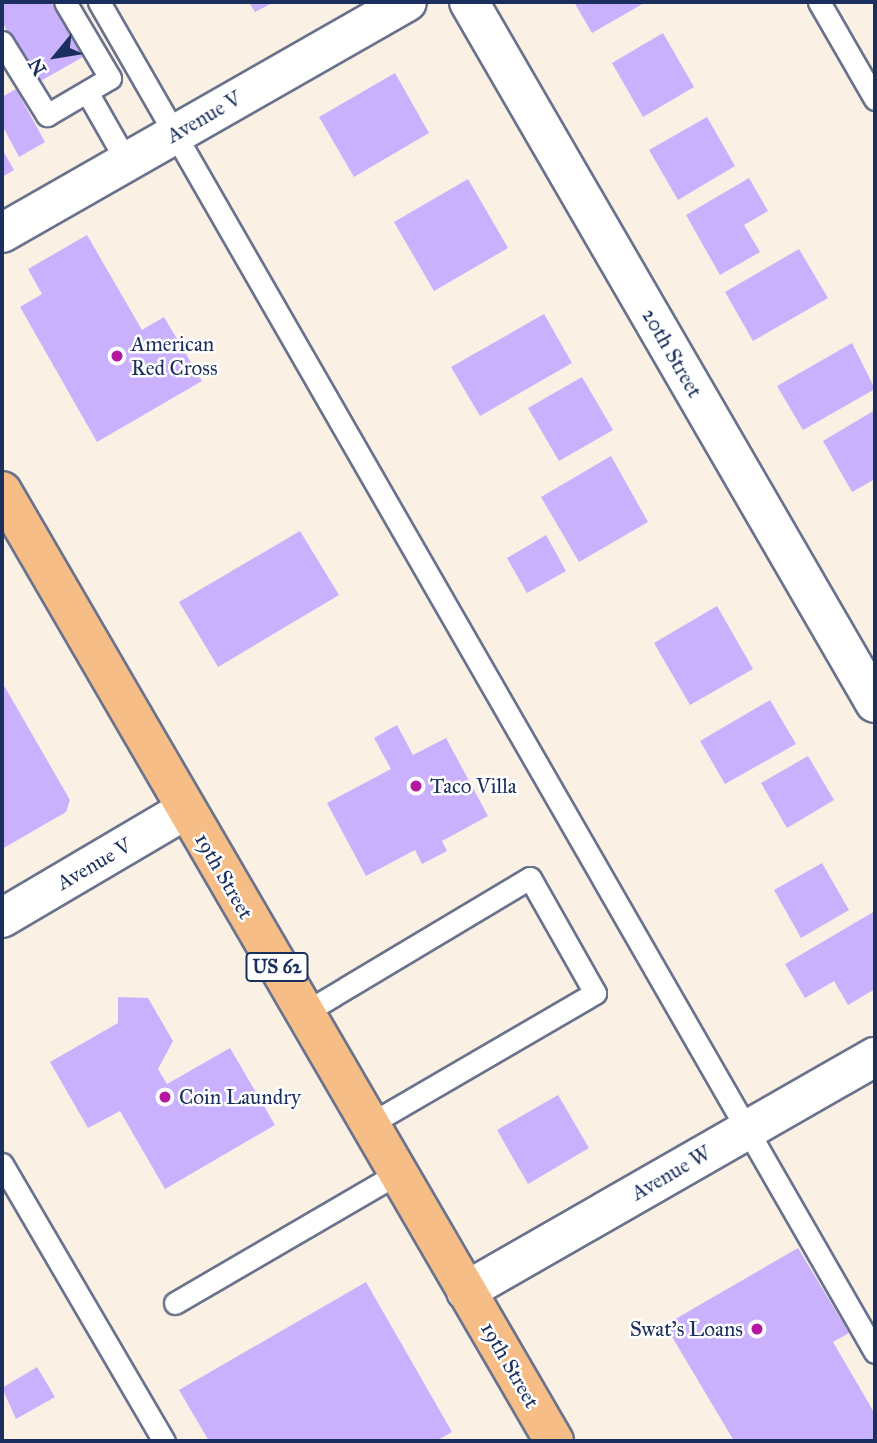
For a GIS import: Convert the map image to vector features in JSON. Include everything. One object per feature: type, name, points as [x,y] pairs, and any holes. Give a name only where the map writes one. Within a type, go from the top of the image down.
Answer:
[{"type":"main road","name":"19th Street","points":[[2,491],[554,1441]]},
{"type":"street","name":"Avenue V","points":[[2,233],[407,2]]},
{"type":"street","name":"20th Street","points":[[469,2],[875,704]]},
{"type":"street","name":"Avenue V","points":[[2,918],[186,810]]},
{"type":"street","name":"Avenue W","points":[[466,1291],[875,1056]]},
{"type":"lane","points":[[2,42],[47,115],[110,78],[65,2]]},
{"type":"lane","points":[[99,2],[875,1352]]},
{"type":"lane","points":[[819,2],[875,99]]},
{"type":"lane","points":[[87,92],[127,162]]},
{"type":"lane","points":[[304,1013],[530,878],[595,993],[370,1124]]},
{"type":"lane","points":[[2,1164],[164,1441]]},
{"type":"lane","points":[[174,1303],[398,1173]]},
{"type":"building","points":[[2,2],[51,2],[83,57],[37,83],[2,22]]},
{"type":"building","points":[[249,2],[274,2],[255,12]]},
{"type":"building","points":[[574,2],[646,2],[592,33]]},
{"type":"building","points":[[663,33],[694,87],[643,117],[612,63]]},
{"type":"building","points":[[395,73],[429,133],[354,177],[319,117]]},
{"type":"building","points":[[16,89],[45,142],[19,157],[2,125],[2,97]]},
{"type":"building","points":[[707,117],[735,166],[678,200],[649,150]]},
{"type":"building","points":[[2,149],[14,170],[2,177]]},
{"type":"building","points":[[749,178],[768,211],[744,225],[760,252],[720,275],[686,215]]},
{"type":"building","points":[[468,179],[508,248],[434,291],[394,222]]},
{"type":"building","name":"American Red Cross","points":[[87,235],[142,330],[164,317],[202,381],[97,442],[20,307],[42,294],[28,269]]},
{"type":"building","points":[[799,249],[828,298],[753,341],[725,292]]},
{"type":"building","points":[[544,314],[572,363],[480,416],[451,367]]},
{"type":"building","points":[[852,343],[875,389],[803,430],[777,386]]},
{"type":"building","points":[[582,377],[613,430],[559,461],[528,408]]},
{"type":"building","points":[[875,410],[875,479],[852,492],[823,441]]},
{"type":"building","points":[[611,456],[648,522],[579,562],[541,497]]},
{"type":"building","points":[[300,531],[339,595],[218,667],[179,602]]},
{"type":"building","points":[[546,535],[566,571],[527,593],[507,558]]},
{"type":"building","points":[[717,606],[753,669],[690,705],[654,643]]},
{"type":"building","points":[[2,682],[70,800],[66,812],[2,849]]},
{"type":"building","points":[[770,700],[796,744],[725,784],[700,741]]},
{"type":"building","name":"Taco Villa","points":[[397,725],[413,755],[446,738],[488,816],[442,841],[447,851],[422,864],[415,850],[366,876],[327,803],[391,769],[374,738]]},
{"type":"building","points":[[808,756],[834,800],[787,828],[761,783]]},
{"type":"building","points":[[822,863],[849,910],[801,938],[774,890]]},
{"type":"building","points":[[875,911],[875,989],[848,1005],[834,981],[805,998],[785,964]]},
{"type":"building","name":"Coin Laundry","points":[[118,997],[148,998],[173,1041],[158,1069],[167,1084],[230,1048],[275,1125],[165,1189],[120,1111],[88,1128],[50,1062],[118,1023]]},
{"type":"building","points":[[558,1095],[589,1148],[528,1184],[497,1130]]},
{"type":"building","name":"Swat's Loans","points":[[798,1248],[849,1333],[833,1342],[875,1414],[875,1441],[734,1441],[665,1325]]},
{"type":"building","points":[[366,1282],[452,1432],[436,1441],[209,1441],[179,1390]]},
{"type":"building","points":[[37,1367],[55,1397],[16,1419],[2,1388]]},
{"type":"place","name":"American Red Cross","points":[[117,356]]},
{"type":"place","name":"Taco Villa","points":[[416,786]]},
{"type":"place","name":"Coin Laundry","points":[[165,1097]]},
{"type":"place","name":"Swat's Loans","points":[[757,1329]]}]
